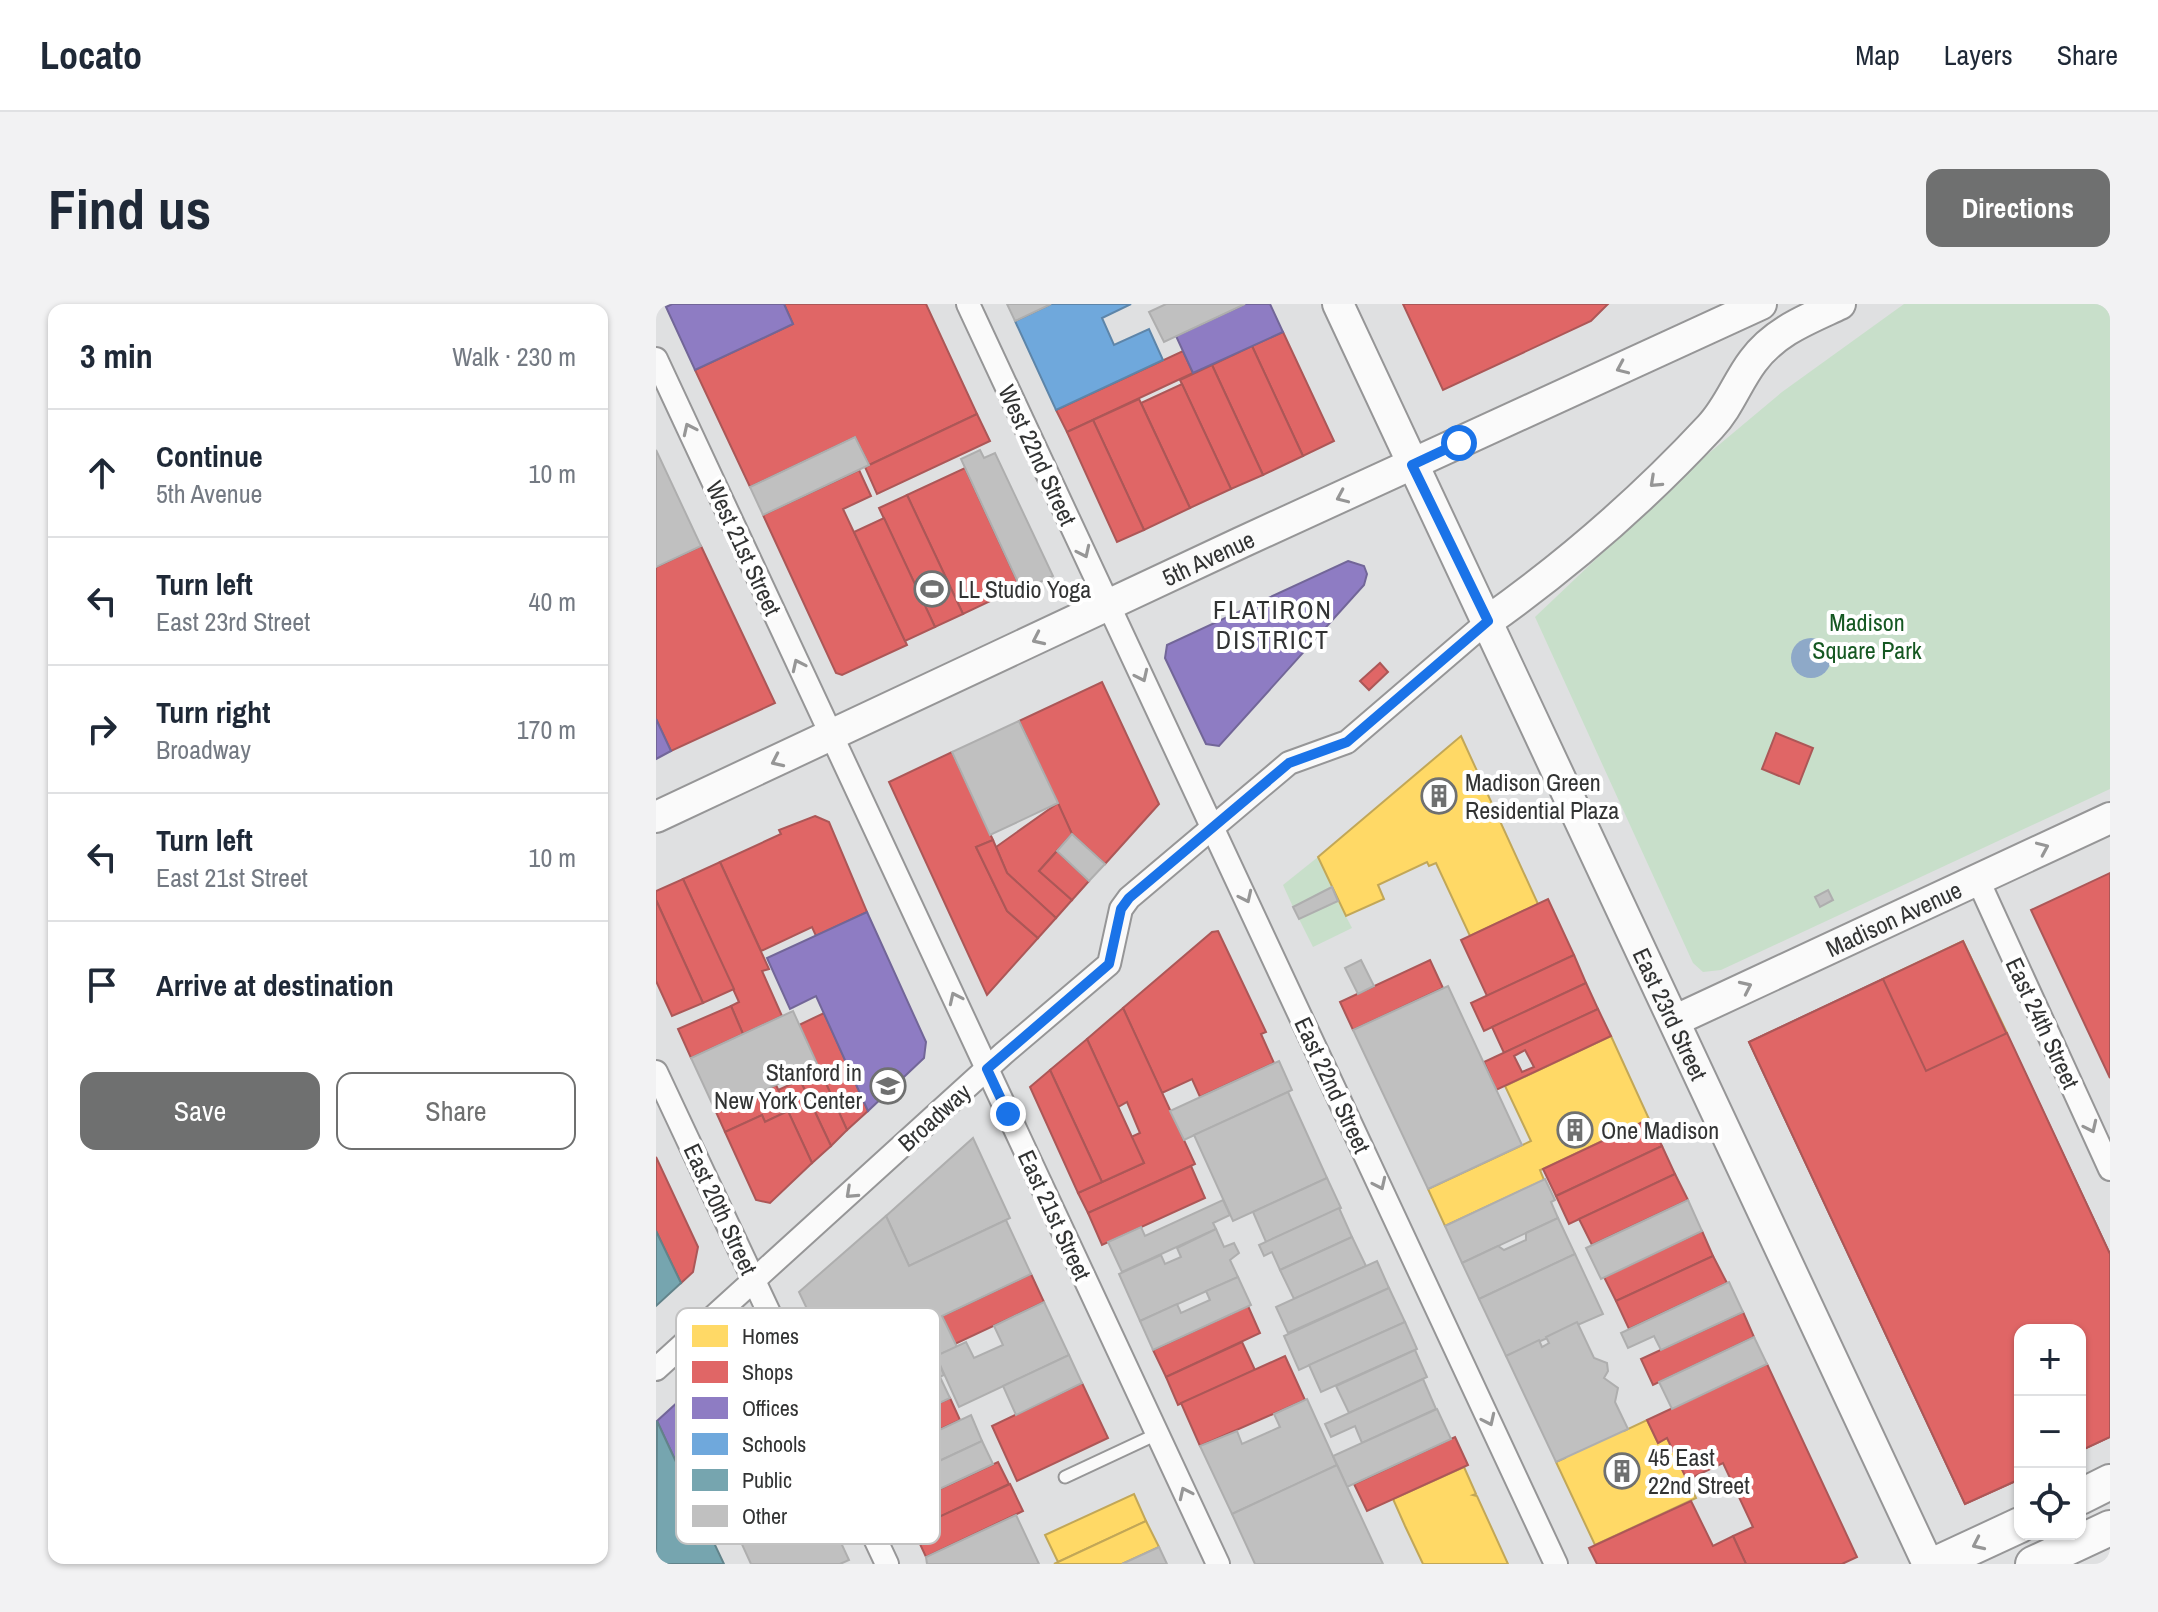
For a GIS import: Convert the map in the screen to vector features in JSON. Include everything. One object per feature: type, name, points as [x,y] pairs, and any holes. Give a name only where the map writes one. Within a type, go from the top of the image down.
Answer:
[{"type":"main road","name":"East 23rd Street","points":[[1338,304],[1676,1020],[1928,1564]]},
{"type":"main road","name":"5th Avenue","points":[[656,817],[1412,465],[1713,314],[1761,304]]},
{"type":"main road","points":[[1488,621],[1545,579],[1701,437],[1730,403],[1754,360],[1777,336],[1840,304]]},
{"type":"main road","name":"Madison Avenue","points":[[1676,1020],[2110,818]]},
{"type":"main road","points":[[2086,1494],[2110,1482]]},
{"type":"main road","points":[[1936,1564],[2014,1528]]},
{"type":"main road","points":[[2033,1564],[2110,1528]]},
{"type":"street","name":"West 22nd Street","points":[[968,304],[1109,606]]},
{"type":"street","name":"West 21st Street","points":[[656,359],[832,735]]},
{"type":"street","name":"East 22nd Street","points":[[1109,606],[1556,1564]]},
{"type":"street","name":"Broadway","points":[[725,1308],[987,1069],[1109,964],[1121,909],[1289,763],[1347,742],[1488,621]]},
{"type":"street","name":"East 21st Street","points":[[832,735],[1218,1564]]},
{"type":"street","name":"East 24th Street","points":[[1977,878],[2110,1169]]},
{"type":"street","name":"East 20th Street","points":[[656,1072],[767,1308]]},
{"type":"street","name":"Broadway","points":[[656,1369],[676,1351]]},
{"type":"street","name":"East 20th Street","points":[[878,1544],[887,1564]]},
{"type":"lane","points":[[1065,1477],[1157,1434]]},
{"type":"green space","name":"Madison Square Park","points":[[1904,304],[2110,304],[2110,789],[1721,970],[1703,972],[1693,963],[1535,617],[1696,464],[1782,392]]},
{"type":"green space","points":[[1318,857],[1332,887],[1293,907],[1283,885]]},
{"type":"green space","points":[[1338,901],[1352,928],[1313,947],[1299,919]]},
{"type":"water","points":[[1811,638],[1825,644],[1831,658],[1825,672],[1811,678],[1797,672],[1791,658],[1797,644]]},
{"type":"building: Homes","name":"Madison Green Residential Plaza","points":[[1461,736],[1538,904],[1470,936],[1436,863],[1429,866],[1427,862],[1378,885],[1384,899],[1346,916],[1318,857]]},
{"type":"building: Homes","points":[[1963,941],[2007,1033],[1926,1071],[1883,979]]},
{"type":"building: Homes","name":"One Madison","points":[[1611,1036],[1649,1119],[1540,1170],[1544,1180],[1445,1226],[1428,1189],[1531,1141],[1505,1086]]},
{"type":"building: Homes","name":"45 East 22nd Street","points":[[1607,1395],[1624,1431],[1647,1420],[1658,1443],[1667,1438],[1696,1498],[1595,1545],[1556,1462],[1565,1458],[1549,1423]]},
{"type":"building: Homes","points":[[1464,1467],[1476,1494],[1473,1495],[1477,1496],[1508,1564],[1423,1564],[1405,1526],[1393,1499]]},
{"type":"building: Homes","points":[[1134,1494],[1146,1521],[1058,1562],[1045,1535]]},
{"type":"building: Homes","points":[[1146,1521],[1159,1547],[1122,1564],[1054,1564]]},
{"type":"building: Shops","points":[[784,304],[926,304],[977,414],[869,465],[855,437],[750,487],[695,370],[793,324]]},
{"type":"building: Shops","points":[[1403,304],[1608,304],[1591,321],[1443,390]]},
{"type":"building: Shops","points":[[1283,332],[1334,441],[1303,456],[1252,346]]},
{"type":"building: Shops","points":[[1252,346],[1303,456],[1263,475],[1212,365]]},
{"type":"building: Shops","points":[[1183,351],[1193,373],[1067,432],[1056,410]]},
{"type":"building: Shops","points":[[1212,365],[1263,475],[1231,489],[1180,380]]},
{"type":"building: Shops","points":[[1182,384],[1231,489],[1190,508],[1141,403]]},
{"type":"building: Shops","points":[[1139,399],[1190,508],[1144,530],[1093,420]]},
{"type":"building: Shops","points":[[977,414],[990,441],[877,494],[865,467]]},
{"type":"building: Shops","points":[[1093,420],[1144,530],[1117,542],[1067,432]]},
{"type":"building: Shops","points":[[965,468],[1020,587],[963,614],[907,495]]},
{"type":"building: Shops","points":[[859,470],[871,496],[843,509],[907,645],[842,675],[836,673],[763,515]]},
{"type":"building: Shops","points":[[907,495],[963,614],[935,627],[879,508]]},
{"type":"building: Shops","points":[[884,518],[935,627],[905,641],[854,532]]},
{"type":"building: Shops","points":[[701,546],[775,703],[671,751],[656,719],[656,567]]},
{"type":"building: Shops","points":[[1380,663],[1388,672],[1369,690],[1360,681]]},
{"type":"building: Shops","points":[[1102,682],[1159,804],[1105,864],[1072,834],[1019,721]]},
{"type":"building: Shops","points":[[1776,733],[1813,748],[1799,784],[1762,769]]},
{"type":"building: Shops","points":[[952,752],[993,840],[976,847],[1007,911],[1038,938],[987,995],[889,782]]},
{"type":"building: Shops","points":[[1058,803],[1072,834],[1039,871],[1072,900],[1056,918],[1007,873],[996,847]]},
{"type":"building: Shops","points":[[815,816],[829,822],[867,912],[816,936],[812,927],[761,951],[720,862],[781,834],[779,830]]},
{"type":"building: Shops","points":[[993,840],[1007,873],[1056,918],[1038,938],[1007,911],[976,847]]},
{"type":"building: Shops","points":[[1057,851],[1089,881],[1072,900],[1039,871]]},
{"type":"building: Shops","points":[[720,862],[769,969],[762,971],[782,1016],[743,1034],[731,1006],[739,1002],[683,879]]},
{"type":"building: Shops","points":[[2110,873],[2110,1078],[2031,910]]},
{"type":"building: Shops","points":[[683,879],[734,989],[703,1003],[656,900],[656,891]]},
{"type":"building: Shops","points":[[1548,899],[1574,955],[1487,996],[1461,940]]},
{"type":"building: Shops","points":[[656,900],[703,1003],[672,1016],[656,981]]},
{"type":"building: Shops","points":[[1218,931],[1266,1032],[1261,1034],[1274,1063],[1200,1097],[1192,1079],[1162,1093],[1123,1008],[1212,932]]},
{"type":"building: Shops","points":[[1963,941],[2110,1254],[2110,1437],[2086,1448],[2086,1324],[2014,1324],[2014,1482],[1965,1504],[1749,1042]]},
{"type":"building: Shops","points":[[1574,955],[1586,983],[1484,1031],[1471,1003]]},
{"type":"building: Shops","points":[[1430,960],[1443,988],[1353,1030],[1340,1002]]},
{"type":"building: Shops","points":[[1883,979],[1926,1071],[2007,1033],[2110,1254],[2110,1437],[2086,1448],[2086,1324],[2014,1324],[2014,1482],[1965,1504],[1749,1042]]},
{"type":"building: Shops","points":[[1586,983],[1598,1009],[1504,1053],[1492,1027]]},
{"type":"building: Shops","points":[[731,1006],[743,1034],[691,1058],[678,1029]]},
{"type":"building: Shops","points":[[1123,1008],[1195,1164],[1088,1213],[1078,1193],[1144,1163],[1131,1137],[1140,1133],[1127,1102],[1118,1107],[1087,1039]]},
{"type":"building: Shops","points":[[1598,1009],[1611,1036],[1496,1090],[1484,1062]],"holes":[[[1525,1050],[1534,1067],[1522,1072],[1514,1056]]]},
{"type":"building: Shops","points":[[824,1013],[868,1111],[847,1130],[799,1025]]},
{"type":"building: Shops","points":[[1087,1039],[1144,1163],[1102,1182],[1050,1070]]},
{"type":"building: Shops","points":[[820,1070],[847,1130],[831,1146],[800,1080]]},
{"type":"building: Shops","points":[[1050,1070],[1102,1182],[1078,1193],[1030,1087]]},
{"type":"building: Shops","points":[[800,1080],[831,1146],[812,1163],[778,1090]]},
{"type":"building: Shops","points":[[776,1085],[788,1111],[765,1122],[762,1115],[725,1132],[716,1112]]},
{"type":"building: Shops","points":[[788,1111],[812,1163],[770,1203],[756,1200],[725,1132],[762,1115],[765,1122]]},
{"type":"building: Shops","points":[[1649,1119],[1662,1146],[1556,1196],[1543,1169]]},
{"type":"building: Shops","points":[[1662,1146],[1675,1174],[1569,1224],[1556,1196]]},
{"type":"building: Shops","points":[[656,1157],[698,1247],[693,1272],[681,1283],[656,1231]]},
{"type":"building: Shops","points":[[1191,1166],[1205,1198],[1102,1245],[1088,1213]]},
{"type":"building: Shops","points":[[1675,1174],[1688,1200],[1592,1245],[1579,1219]]},
{"type":"building: Shops","points":[[1702,1231],[1713,1256],[1616,1301],[1604,1277]]},
{"type":"building: Shops","points":[[1713,1256],[1727,1283],[1629,1329],[1616,1301]]},
{"type":"building: Shops","points":[[1031,1274],[1044,1302],[955,1344],[942,1316]]},
{"type":"building: Shops","points":[[1248,1306],[1260,1333],[1166,1377],[1153,1350]]},
{"type":"building: Shops","points":[[1743,1312],[1754,1337],[1653,1385],[1641,1359]]},
{"type":"building: Shops","points":[[1242,1342],[1255,1370],[1178,1405],[1166,1377]]},
{"type":"building: Shops","points":[[1285,1356],[1305,1400],[1200,1446],[1181,1403]]},
{"type":"building: Shops","points":[[1767,1364],[1857,1557],[1842,1564],[1746,1564],[1733,1536],[1753,1527],[1723,1463],[1687,1480],[1667,1438],[1658,1443],[1647,1420]]},
{"type":"building: Shops","points":[[1082,1383],[1108,1438],[1017,1481],[992,1426]]},
{"type":"building: Shops","points":[[950,1398],[960,1420],[940,1429],[940,1403]]},
{"type":"building: Shops","points":[[1455,1437],[1468,1465],[1367,1511],[1354,1484]]},
{"type":"building: Shops","points":[[998,1462],[1009,1484],[940,1517],[940,1489]]},
{"type":"building: Shops","points":[[1010,1484],[1023,1511],[926,1557],[920,1544],[940,1544],[940,1516]]},
{"type":"building: Shops","points":[[1691,1501],[1713,1546],[1733,1536],[1746,1564],[1597,1564],[1589,1548]]},
{"type":"building: Offices","points":[[672,304],[784,304],[793,324],[695,370],[666,307]]},
{"type":"building: Offices","points":[[1245,304],[1270,304],[1283,332],[1193,373],[1176,336]]},
{"type":"building: Offices","points":[[1348,561],[1364,566],[1367,574],[1364,585],[1219,746],[1206,744],[1165,658],[1167,645]]},
{"type":"building: Offices","points":[[656,719],[671,751],[656,759]]},
{"type":"building: Offices","points":[[867,912],[926,1042],[924,1058],[868,1111],[816,996],[790,1009],[767,958]]},
{"type":"building: Offices","points":[[676,1404],[676,1462],[657,1421]]},
{"type":"building: Schools","points":[[1051,304],[1131,304],[1102,318],[1114,345],[1149,329],[1163,360],[1056,410],[1015,321]]},
{"type":"building: Public","points":[[656,1231],[681,1283],[656,1306]]},
{"type":"building: Public","points":[[657,1421],[676,1462],[676,1544],[715,1544],[724,1564],[656,1564]]},
{"type":"building: Other","points":[[1007,304],[1051,304],[1015,321]]},
{"type":"building: Other","points":[[1166,304],[1245,304],[1164,342],[1149,312]]},
{"type":"building: Other","points":[[855,437],[869,465],[763,515],[750,487]]},
{"type":"building: Other","points":[[656,450],[701,546],[656,567]]},
{"type":"building: Other","points":[[980,450],[984,458],[995,453],[1053,576],[1022,591],[961,459]]},
{"type":"building: Other","points":[[1019,721],[1058,803],[990,835],[952,752]]},
{"type":"building: Other","points":[[1072,834],[1105,864],[1089,881],[1057,851]]},
{"type":"building: Other","points":[[1332,887],[1338,901],[1299,919],[1293,907]]},
{"type":"building: Other","points":[[1828,890],[1833,900],[1820,907],[1815,897]]},
{"type":"building: Other","points":[[1361,960],[1374,986],[1358,994],[1345,968]]},
{"type":"building: Other","points":[[1448,986],[1522,1145],[1428,1189],[1353,1030]]},
{"type":"building: Other","points":[[793,1011],[818,1066],[716,1112],[691,1058]]},
{"type":"building: Other","points":[[1279,1061],[1292,1090],[1184,1140],[1170,1111]]},
{"type":"building: Other","points":[[1288,1092],[1327,1178],[1233,1221],[1194,1135]]},
{"type":"building: Other","points":[[973,1138],[1010,1218],[909,1266],[886,1216]]},
{"type":"building: Other","points":[[1327,1178],[1341,1208],[1266,1242],[1253,1212]]},
{"type":"building: Other","points":[[1545,1179],[1555,1200],[1551,1202],[1558,1218],[1462,1263],[1445,1226]]},
{"type":"building: Other","points":[[1223,1200],[1230,1215],[1213,1223],[1216,1229],[1122,1272],[1108,1242],[1141,1227],[1145,1236]]},
{"type":"building: Other","points":[[1688,1200],[1702,1231],[1601,1279],[1586,1248]]},
{"type":"building: Other","points":[[1339,1208],[1352,1237],[1280,1270],[1272,1252],[1264,1256],[1259,1245]]},
{"type":"building: Other","points":[[886,1216],[909,1266],[1006,1220],[1031,1274],[942,1316],[957,1347],[940,1354],[940,1308],[807,1308],[799,1292]]},
{"type":"building: Other","points":[[1558,1218],[1575,1254],[1479,1299],[1462,1263],[1498,1246],[1504,1250],[1526,1240],[1526,1233]]},
{"type":"building: Other","points":[[1216,1229],[1224,1247],[1234,1243],[1239,1253],[1230,1260],[1238,1277],[1140,1321],[1119,1274],[1161,1255],[1165,1264],[1181,1257],[1177,1248]]},
{"type":"building: Other","points":[[1352,1237],[1366,1266],[1294,1299],[1280,1270]]},
{"type":"building: Other","points":[[1575,1254],[1603,1314],[1506,1356],[1479,1299]]},
{"type":"building: Other","points":[[1377,1261],[1389,1288],[1288,1333],[1276,1307]]},
{"type":"building: Other","points":[[1238,1277],[1251,1305],[1153,1350],[1140,1321],[1177,1304],[1181,1313],[1210,1300],[1206,1291]]},
{"type":"building: Other","points":[[1729,1282],[1743,1312],[1661,1350],[1654,1336],[1628,1348],[1621,1333]]},
{"type":"building: Other","points":[[1389,1288],[1405,1322],[1299,1370],[1284,1336]]},
{"type":"building: Other","points":[[1044,1302],[1069,1355],[959,1407],[940,1365],[940,1354],[966,1342],[974,1358],[1003,1345],[994,1326]]},
{"type":"building: Other","points":[[1405,1322],[1417,1349],[1321,1392],[1309,1365]]},
{"type":"building: Other","points":[[1577,1322],[1594,1358],[1607,1363],[1608,1371],[1604,1378],[1618,1388],[1615,1402],[1628,1429],[1556,1462],[1506,1356],[1539,1340],[1542,1347],[1549,1343],[1546,1337]]},
{"type":"building: Other","points":[[1754,1337],[1767,1364],[1672,1409],[1659,1382]]},
{"type":"building: Other","points":[[1415,1350],[1427,1377],[1349,1413],[1336,1386]]},
{"type":"building: Other","points":[[1069,1355],[1082,1383],[1016,1415],[1003,1386]]},
{"type":"building: Other","points":[[940,1377],[950,1398],[940,1403]]},
{"type":"building: Other","points":[[1423,1379],[1436,1409],[1362,1443],[1355,1426],[1331,1437],[1325,1424]]},
{"type":"building: Other","points":[[1307,1399],[1337,1465],[1232,1514],[1200,1446],[1237,1431],[1242,1444],[1280,1427],[1274,1414]]},
{"type":"building: Other","points":[[1437,1409],[1451,1439],[1347,1487],[1333,1456]]},
{"type":"building: Other","points":[[971,1415],[982,1441],[940,1461],[940,1430]]},
{"type":"building: Other","points":[[982,1441],[993,1464],[940,1489],[940,1461]]},
{"type":"building: Other","points":[[1337,1465],[1383,1564],[1255,1564],[1232,1514]]},
{"type":"building: Other","points":[[1016,1515],[1039,1564],[927,1564],[926,1557]]},
{"type":"building: Other","points":[[742,1544],[842,1544],[849,1560],[840,1564],[751,1564]]},
{"type":"building: Other","points":[[1159,1547],[1167,1564],[1122,1564]]},
{"type":"place","name":"LL Studio Yoga","points":[[932,589]]},
{"type":"place","name":"Madison Green Residential Plaza","points":[[1439,796]]},
{"type":"place","name":"Stanford in New York Center","points":[[888,1086]]},
{"type":"place","name":"One Madison","points":[[1575,1130]]},
{"type":"place","name":"45 East 22nd Street","points":[[1622,1471]]},
{"type":"district","name":"FLATIRON DISTRICT","points":[[1273,624]]},
{"type":"route","points":[[1008,1114],[987,1069],[1109,964],[1113,957],[1121,909],[1129,898],[1289,763],[1347,742],[1488,621],[1412,465],[1459,443]]}]
